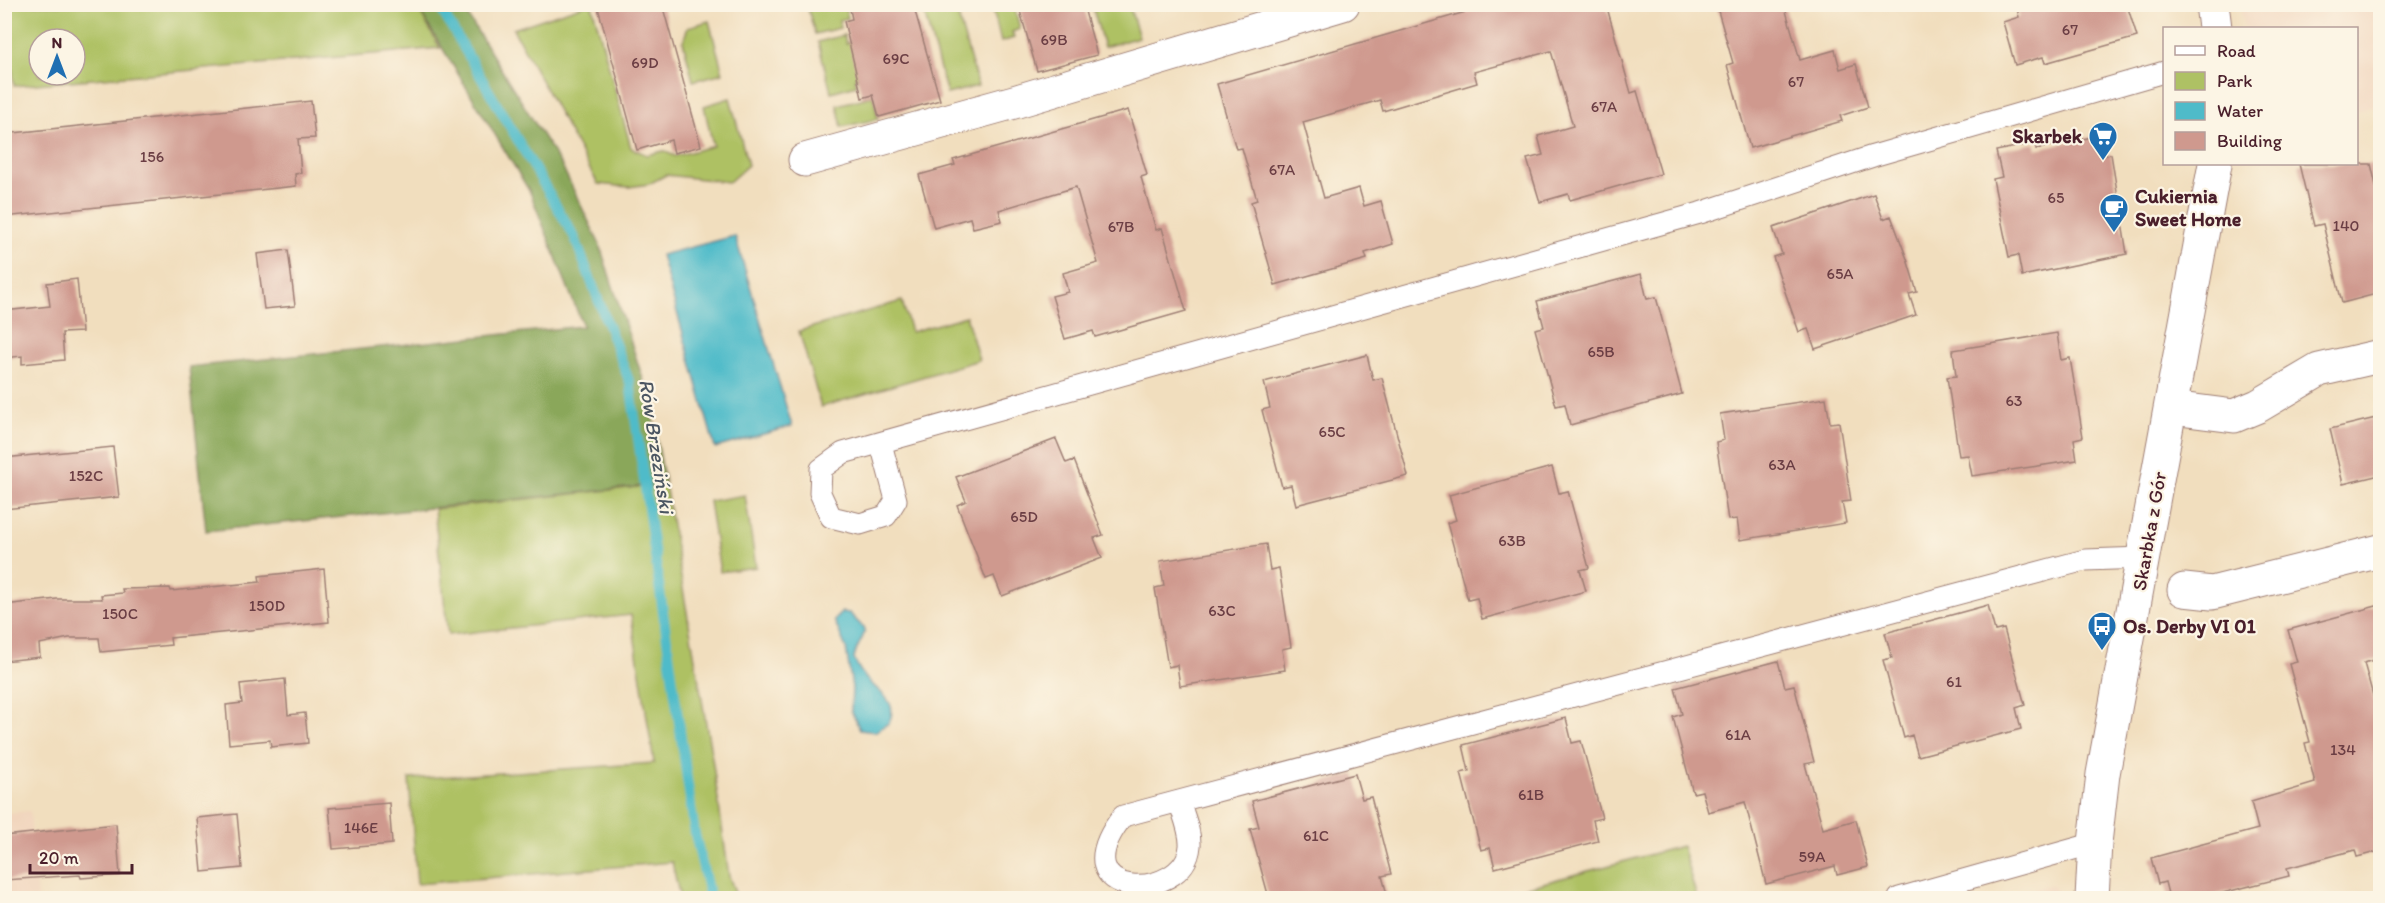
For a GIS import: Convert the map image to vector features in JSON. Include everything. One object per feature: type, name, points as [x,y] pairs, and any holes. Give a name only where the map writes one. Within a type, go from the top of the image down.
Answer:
[{"type":"street","points":[[806,160],[1014,102],[1343,4]]},
{"type":"street","points":[[2212,4],[2215,27]]},
{"type":"street","name":"Skarbka z Gór","points":[[2092,898],[2094,843],[2103,774],[2215,165]]},
{"type":"street","points":[[2172,408],[2234,416],[2258,406],[2319,370],[2380,356]]},
{"type":"street","points":[[2184,590],[2212,593],[2380,550]]},
{"type":"lane","points":[[881,444],[1700,213],[1873,156],[2163,72]]},
{"type":"lane","points":[[1179,801],[1191,845],[1185,869],[1174,888],[1150,898],[1127,897],[1114,890],[1106,870],[1105,854],[1110,833],[1123,816],[1179,801],[2085,560],[2144,558]]},
{"type":"lane","points":[[1899,898],[2094,843]]},
{"type":"shaded area","points":[[2240,5],[2380,5],[2380,105],[2358,111],[2358,27],[2244,27]]},
{"type":"shaded area","points":[[30,811],[37,898],[5,898],[5,813]]},
{"type":"shaded area","points":[[2050,885],[2061,893],[2061,898],[1999,898]]},
{"type":"green space","points":[[587,4],[592,5],[631,148],[647,155],[663,151],[675,156],[713,146],[704,106],[730,98],[748,165],[729,182],[666,175],[649,184],[629,187],[598,184],[513,29]]},
{"type":"green space","points":[[6,5],[416,5],[440,48],[87,79],[87,27],[27,27],[27,85],[14,86]]},
{"type":"green space","points":[[416,5],[461,5],[563,168],[599,243],[650,401],[665,484],[206,531],[189,367],[583,326],[530,192]]},
{"type":"green space","points":[[807,5],[845,5],[848,18],[839,20],[840,28],[815,34]]},
{"type":"green space","points":[[922,5],[955,5],[978,86],[947,94]]},
{"type":"green space","points":[[992,5],[1014,5],[1020,29],[1012,32],[1014,38],[1001,42]]},
{"type":"green space","points":[[1092,5],[1129,5],[1139,37],[1104,47]]},
{"type":"green space","points":[[709,21],[723,73],[693,81],[683,41],[688,27]]},
{"type":"green space","points":[[844,35],[846,43],[855,41],[864,76],[855,78],[857,85],[831,92],[818,42]]},
{"type":"green space","points":[[873,96],[878,119],[842,127],[837,105]]},
{"type":"green space","points":[[902,301],[911,332],[966,316],[979,360],[821,407],[799,331]]},
{"type":"green space","points":[[665,484],[713,764],[729,876],[737,898],[680,898],[672,862],[417,884],[409,779],[654,763],[631,615],[448,635],[434,509]]},
{"type":"green space","points":[[745,495],[756,567],[720,572],[709,501]]},
{"type":"green space","points":[[1682,846],[1697,898],[1499,898],[1498,895]]},
{"type":"water","points":[[735,236],[792,426],[715,448],[661,255]]},
{"type":"water","points":[[842,612],[849,613],[865,629],[854,659],[864,676],[886,697],[892,708],[889,723],[875,732],[860,730],[851,710],[852,688],[846,648],[834,620]]},
{"type":"building","points":[[597,4],[662,4],[701,146],[674,153],[671,140],[637,150]]},
{"type":"building","points":[[849,4],[913,4],[940,100],[879,117],[873,95],[862,98],[844,21],[852,19]]},
{"type":"building","points":[[1018,4],[1083,4],[1097,55],[1037,71]]},
{"type":"building","points":[[1493,4],[1606,4],[1631,93],[1637,91],[1661,174],[1570,200],[1568,194],[1540,202],[1527,159],[1543,155],[1538,136],[1573,126],[1551,51],[1474,72],[1477,83],[1383,111],[1380,100],[1303,122],[1324,198],[1359,188],[1364,206],[1381,201],[1393,244],[1365,253],[1367,259],[1275,285],[1251,202],[1257,200],[1242,148],[1236,149],[1217,84]]},
{"type":"building","points":[[1716,4],[1784,4],[1800,60],[1835,50],[1840,69],[1856,64],[1868,107],[1840,116],[1842,121],[1750,148],[1727,65],[1733,63]]},
{"type":"building","points":[[2016,4],[2124,4],[2125,9],[2128,8],[2137,37],[2045,63],[2043,57],[2015,65],[2003,22],[2019,17]]},
{"type":"building","points":[[311,101],[315,138],[298,139],[301,173],[295,174],[296,186],[4,217],[4,134]]},
{"type":"building","points":[[1128,110],[1147,175],[1141,177],[1156,230],[1162,228],[1186,311],[1095,337],[1093,331],[1065,339],[1052,296],[1068,292],[1063,273],[1098,263],[1076,187],[999,210],[1002,221],[973,228],[970,218],[934,228],[919,175],[955,165],[953,160]]},
{"type":"building","points":[[2102,135],[2106,155],[2111,154],[2127,254],[2022,276],[2018,255],[2009,257],[1993,179],[2002,177],[1996,151],[2035,143],[2036,149]]},
{"type":"building","points":[[2371,164],[2380,202],[2377,202],[2380,216],[2380,293],[2342,303],[2323,224],[2314,226],[2299,165]]},
{"type":"building","points":[[1874,194],[1883,219],[1891,216],[1907,259],[1917,292],[1909,294],[1916,315],[1815,349],[1808,329],[1799,332],[1773,257],[1782,254],[1773,228]]},
{"type":"building","points":[[288,250],[295,306],[264,309],[257,254]]},
{"type":"building","points":[[1641,274],[1647,299],[1656,297],[1682,394],[1570,425],[1565,404],[1556,406],[1535,329],[1544,327],[1537,301]]},
{"type":"building","points":[[77,279],[82,332],[62,333],[64,360],[22,364],[22,356],[4,358],[4,311],[50,306],[47,283]]},
{"type":"building","points":[[2057,333],[2061,360],[2070,358],[2083,437],[2074,439],[2077,460],[1972,476],[1968,455],[1959,456],[1947,377],[1956,376],[1953,350]]},
{"type":"building","points":[[1367,355],[1373,380],[1382,378],[1408,476],[1296,505],[1291,485],[1282,487],[1262,410],[1270,408],[1264,382]]},
{"type":"building","points":[[1826,398],[1830,423],[1839,422],[1851,501],[1842,502],[1846,523],[1740,540],[1737,519],[1728,520],[1716,442],[1724,440],[1720,414]]},
{"type":"building","points":[[2380,417],[2380,475],[2343,484],[2330,429]]},
{"type":"building","points":[[1056,439],[1066,463],[1074,460],[1103,535],[1094,538],[1102,558],[1002,596],[994,576],[986,579],[957,505],[966,501],[956,477]]},
{"type":"building","points":[[113,447],[119,497],[4,509],[4,458]]},
{"type":"building","points":[[1552,467],[1559,493],[1568,491],[1589,568],[1580,570],[1586,591],[1482,619],[1477,598],[1468,600],[1447,523],[1456,520],[1449,495]]},
{"type":"building","points":[[1266,544],[1270,570],[1279,568],[1291,647],[1282,649],[1285,670],[1180,686],[1177,665],[1168,667],[1155,588],[1164,586],[1160,561]]},
{"type":"building","points":[[324,569],[329,622],[170,638],[171,645],[101,652],[99,638],[69,638],[39,644],[40,657],[4,661],[4,605],[57,599],[102,599],[101,595],[123,593],[122,589],[170,588],[171,591],[260,582],[259,576]]},
{"type":"building","points":[[1988,605],[1995,631],[2004,629],[2025,705],[2016,708],[2021,729],[1918,756],[1912,735],[1904,738],[1883,660],[1892,658],[1885,633]]},
{"type":"building","points":[[2380,605],[2380,658],[2364,663],[2380,721],[2380,851],[2357,857],[2355,850],[2287,868],[2289,876],[2203,898],[2169,898],[2165,882],[2158,884],[2151,858],[2258,829],[2251,802],[2315,783],[2305,743],[2310,742],[2289,664],[2297,662],[2288,630]]},
{"type":"building","points":[[1778,661],[1785,687],[1794,685],[1814,762],[1805,764],[1823,829],[1856,820],[1868,867],[1837,875],[1835,866],[1766,884],[1745,802],[1708,812],[1702,791],[1693,793],[1673,717],[1682,714],[1675,688]]},
{"type":"building","points":[[285,679],[288,715],[305,713],[308,743],[271,747],[270,740],[229,744],[226,705],[242,703],[240,684]]},
{"type":"building","points":[[1566,718],[1572,743],[1581,741],[1602,818],[1593,820],[1598,841],[1495,868],[1490,848],[1481,850],[1461,773],[1469,771],[1463,745]]},
{"type":"building","points":[[1355,774],[1362,799],[1371,797],[1391,874],[1382,876],[1388,898],[1269,898],[1250,829],[1259,827],[1252,801]]},
{"type":"building","points":[[389,803],[392,844],[333,849],[329,808]]},
{"type":"building","points":[[237,814],[242,868],[202,872],[197,818]]},
{"type":"building","points":[[116,824],[120,875],[4,880],[4,836]]},
{"type":"waterway","name":"Rów Brzeziński","points":[[438,4],[574,236],[630,383],[695,834],[710,898]]},
{"type":"place","name":"Skarbek","points":[[2103,162]]},
{"type":"place","name":"Cukiernia Sweet Home","points":[[2114,234]]},
{"type":"place","name":"Os. Derby VI 01","points":[[2102,652]]}]
